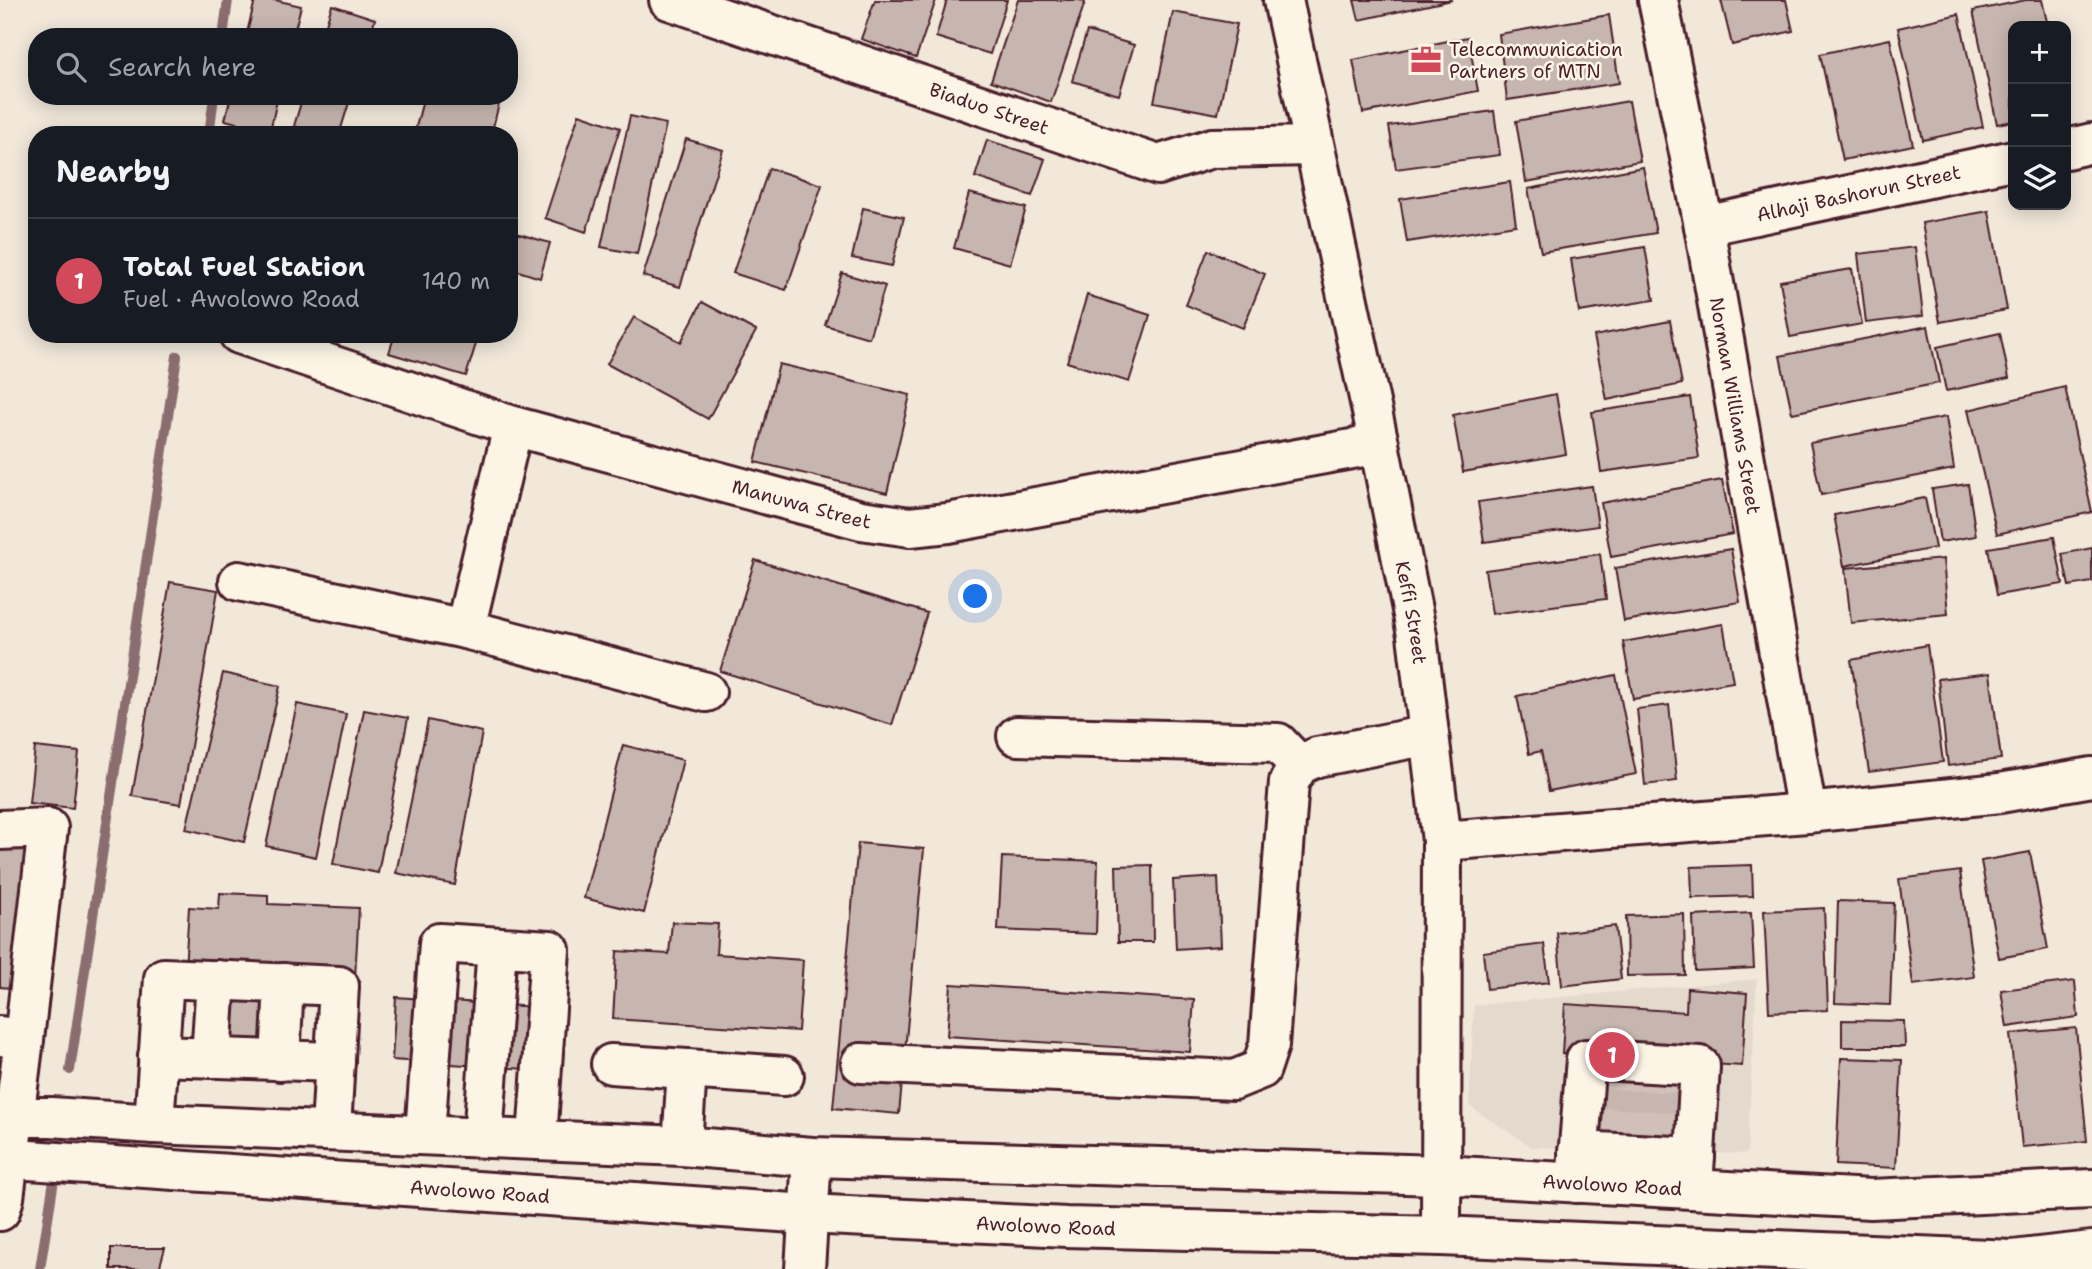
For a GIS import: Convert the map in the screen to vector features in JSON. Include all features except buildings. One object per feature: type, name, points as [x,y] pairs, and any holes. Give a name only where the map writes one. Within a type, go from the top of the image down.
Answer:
[{"type":"main road","name":"Biaduo Street","points":[[669,0],[1158,165],[1212,148],[1314,146]]},
{"type":"main road","name":"Keffi Street","points":[[1283,0],[1417,635],[1442,841],[1441,1236]]},
{"type":"main road","name":"Norman Williams Street","points":[[1658,0],[1704,226],[1807,813]]},
{"type":"main road","points":[[2071,148],[2092,143]]},
{"type":"main road","name":"Alhaji Bashorun Street","points":[[1704,226],[2008,161]]},
{"type":"main road","name":"Manuwa Street","points":[[266,343],[513,426],[861,520],[910,527],[948,523],[1378,444]]},
{"type":"main road","points":[[466,629],[513,426]]},
{"type":"main road","points":[[239,581],[466,629],[706,692]]},
{"type":"main road","points":[[861,1063],[1234,1080],[1261,1069],[1269,1045],[1289,782],[1299,765],[1317,757],[1429,735]]},
{"type":"main road","points":[[1017,736],[1278,743],[1299,765]]},
{"type":"main road","points":[[1442,841],[1807,813],[2000,793],[2092,777]]},
{"type":"main road","points":[[0,830],[48,828],[12,1037],[4,1198],[0,1211]]},
{"type":"main road","points":[[425,1134],[439,943],[550,950],[537,1139]]},
{"type":"main road","points":[[483,1137],[497,948]]},
{"type":"main road","points":[[154,1124],[164,978],[339,986],[331,1130]]},
{"type":"main road","points":[[211,1058],[216,980]]},
{"type":"main road","points":[[280,1061],[284,983]]},
{"type":"main road","points":[[158,1056],[335,1062]]},
{"type":"main road","points":[[1586,1059],[1700,1066],[1694,1173],[1637,1151],[1577,1167],[1586,1059]]},
{"type":"main road","points":[[611,1063],[784,1076]]},
{"type":"main road","points":[[682,1146],[687,1069]]},
{"type":"main road","name":"Awolowo Road","points":[[7,1118],[51,1117],[154,1124],[682,1146],[812,1157],[1441,1175],[1577,1167],[1694,1173],[1871,1199],[2092,1189]]},
{"type":"main road","points":[[805,1269],[812,1157]]},
{"type":"main road","name":"Awolowo Road","points":[[4,1158],[808,1214],[1066,1227],[1441,1236],[2013,1260],[2092,1251]]},
{"type":"shaded area","points":[[1757,979],[1747,1154],[1532,1147],[1469,1106],[1474,1005]]},
{"type":"waterway","points":[[224,28],[228,0]]},
{"type":"waterway","points":[[210,126],[213,105]]},
{"type":"waterway","points":[[70,1070],[177,356]]},
{"type":"waterway","points":[[40,1269],[54,1180]]},
{"type":"tunnel","points":[[1621,1147],[1626,1064]]},
{"type":"tunnel","points":[[1654,1149],[1659,1066]]},
{"type":"place","name":"Telecommunication Partners of MTN","points":[[1426,60]]},
{"type":"place","name":"Total Fuel Station","points":[[1612,1055]]}]
